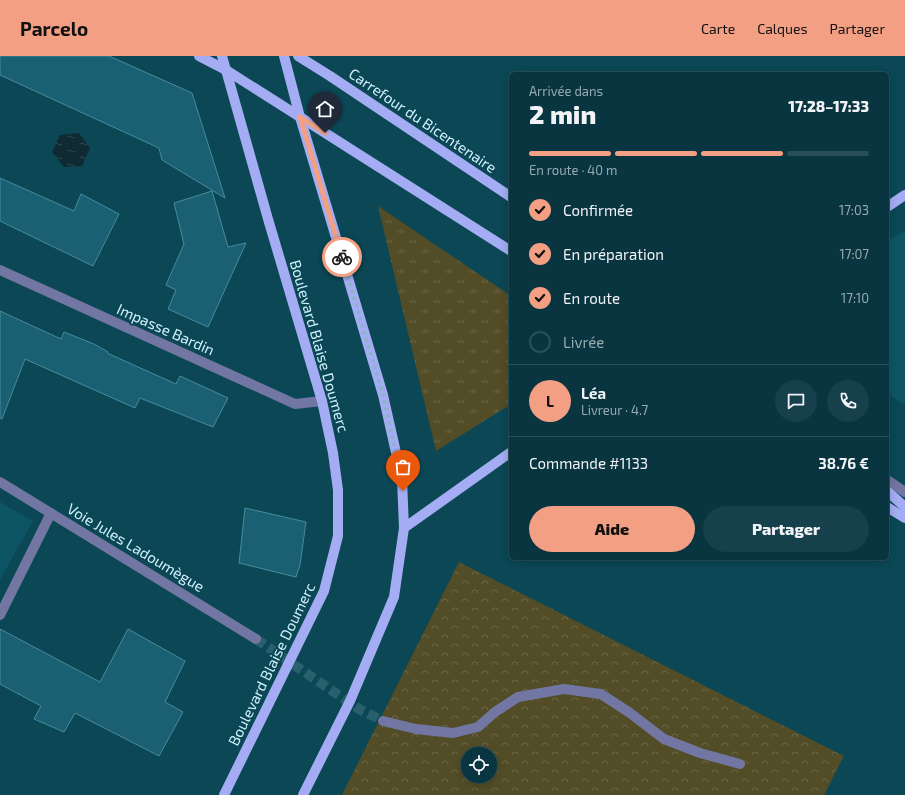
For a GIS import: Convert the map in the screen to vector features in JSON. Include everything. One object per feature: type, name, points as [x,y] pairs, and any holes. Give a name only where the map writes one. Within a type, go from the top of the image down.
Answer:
[{"type":"main road","points":[[199,56],[226,70],[509,251]]},
{"type":"main road","name":"Boulevard Blaise Doumerc","points":[[222,56],[322,401],[333,453],[338,490],[338,536],[324,591],[224,795]]},
{"type":"main road","points":[[284,56],[300,117],[383,395],[402,479],[404,528],[394,597],[350,701],[303,795]]},
{"type":"main road","name":"Carrefour du Bicentenaire","points":[[298,56],[509,195]]},
{"type":"main road","points":[[889,206],[905,195]]},
{"type":"main road","points":[[404,528],[509,453]]},
{"type":"main road","points":[[889,493],[905,507]]},
{"type":"main road","points":[[889,508],[905,518]]},
{"type":"street","name":"Impasse Bardin","points":[[0,270],[295,404],[322,401]]},
{"type":"street","points":[[889,481],[905,492]]},
{"type":"street","name":"Voie Jules Ladoumègue","points":[[0,482],[256,639]]},
{"type":"street","points":[[0,615],[51,513]]},
{"type":"street","points":[[383,721],[416,729],[453,733],[478,728],[495,712],[518,697],[564,689],[601,694],[630,713],[664,739],[700,753],[740,764]]},
{"type":"shaded area","points":[[905,231],[905,405],[889,394],[889,240]]},
{"type":"shaded area","points":[[0,502],[33,521],[0,580]]},
{"type":"green space","points":[[378,206],[509,295],[509,405],[436,451]]},
{"type":"green space","points":[[459,562],[844,756],[824,795],[342,795]]},
{"type":"water","points":[[79,133],[90,148],[82,166],[64,167],[52,152],[60,135]]},
{"type":"building","points":[[0,56],[109,56],[192,93],[225,198],[162,160],[159,148],[0,75]]},
{"type":"building","points":[[0,178],[74,211],[81,194],[119,214],[93,266],[0,221]]},
{"type":"building","points":[[212,191],[228,247],[246,243],[208,327],[168,309],[176,290],[166,285],[184,244],[174,203]]},
{"type":"building","points":[[0,311],[61,339],[64,332],[94,344],[108,352],[107,353],[176,384],[180,376],[228,398],[213,427],[140,398],[135,408],[25,359],[2,419],[0,418]]},
{"type":"building","points":[[245,508],[306,522],[300,565],[296,577],[239,563]]},
{"type":"building","points":[[0,629],[100,682],[128,629],[185,661],[165,702],[183,712],[159,756],[75,713],[64,732],[34,719],[41,706],[0,684]]},
{"type":"tunnel","points":[[256,639],[359,709],[383,721]]},
{"type":"way so far","points":[[342,257],[383,395],[402,479],[403,491]]},
{"type":"route","points":[[325,133],[300,117],[342,257]]}]
